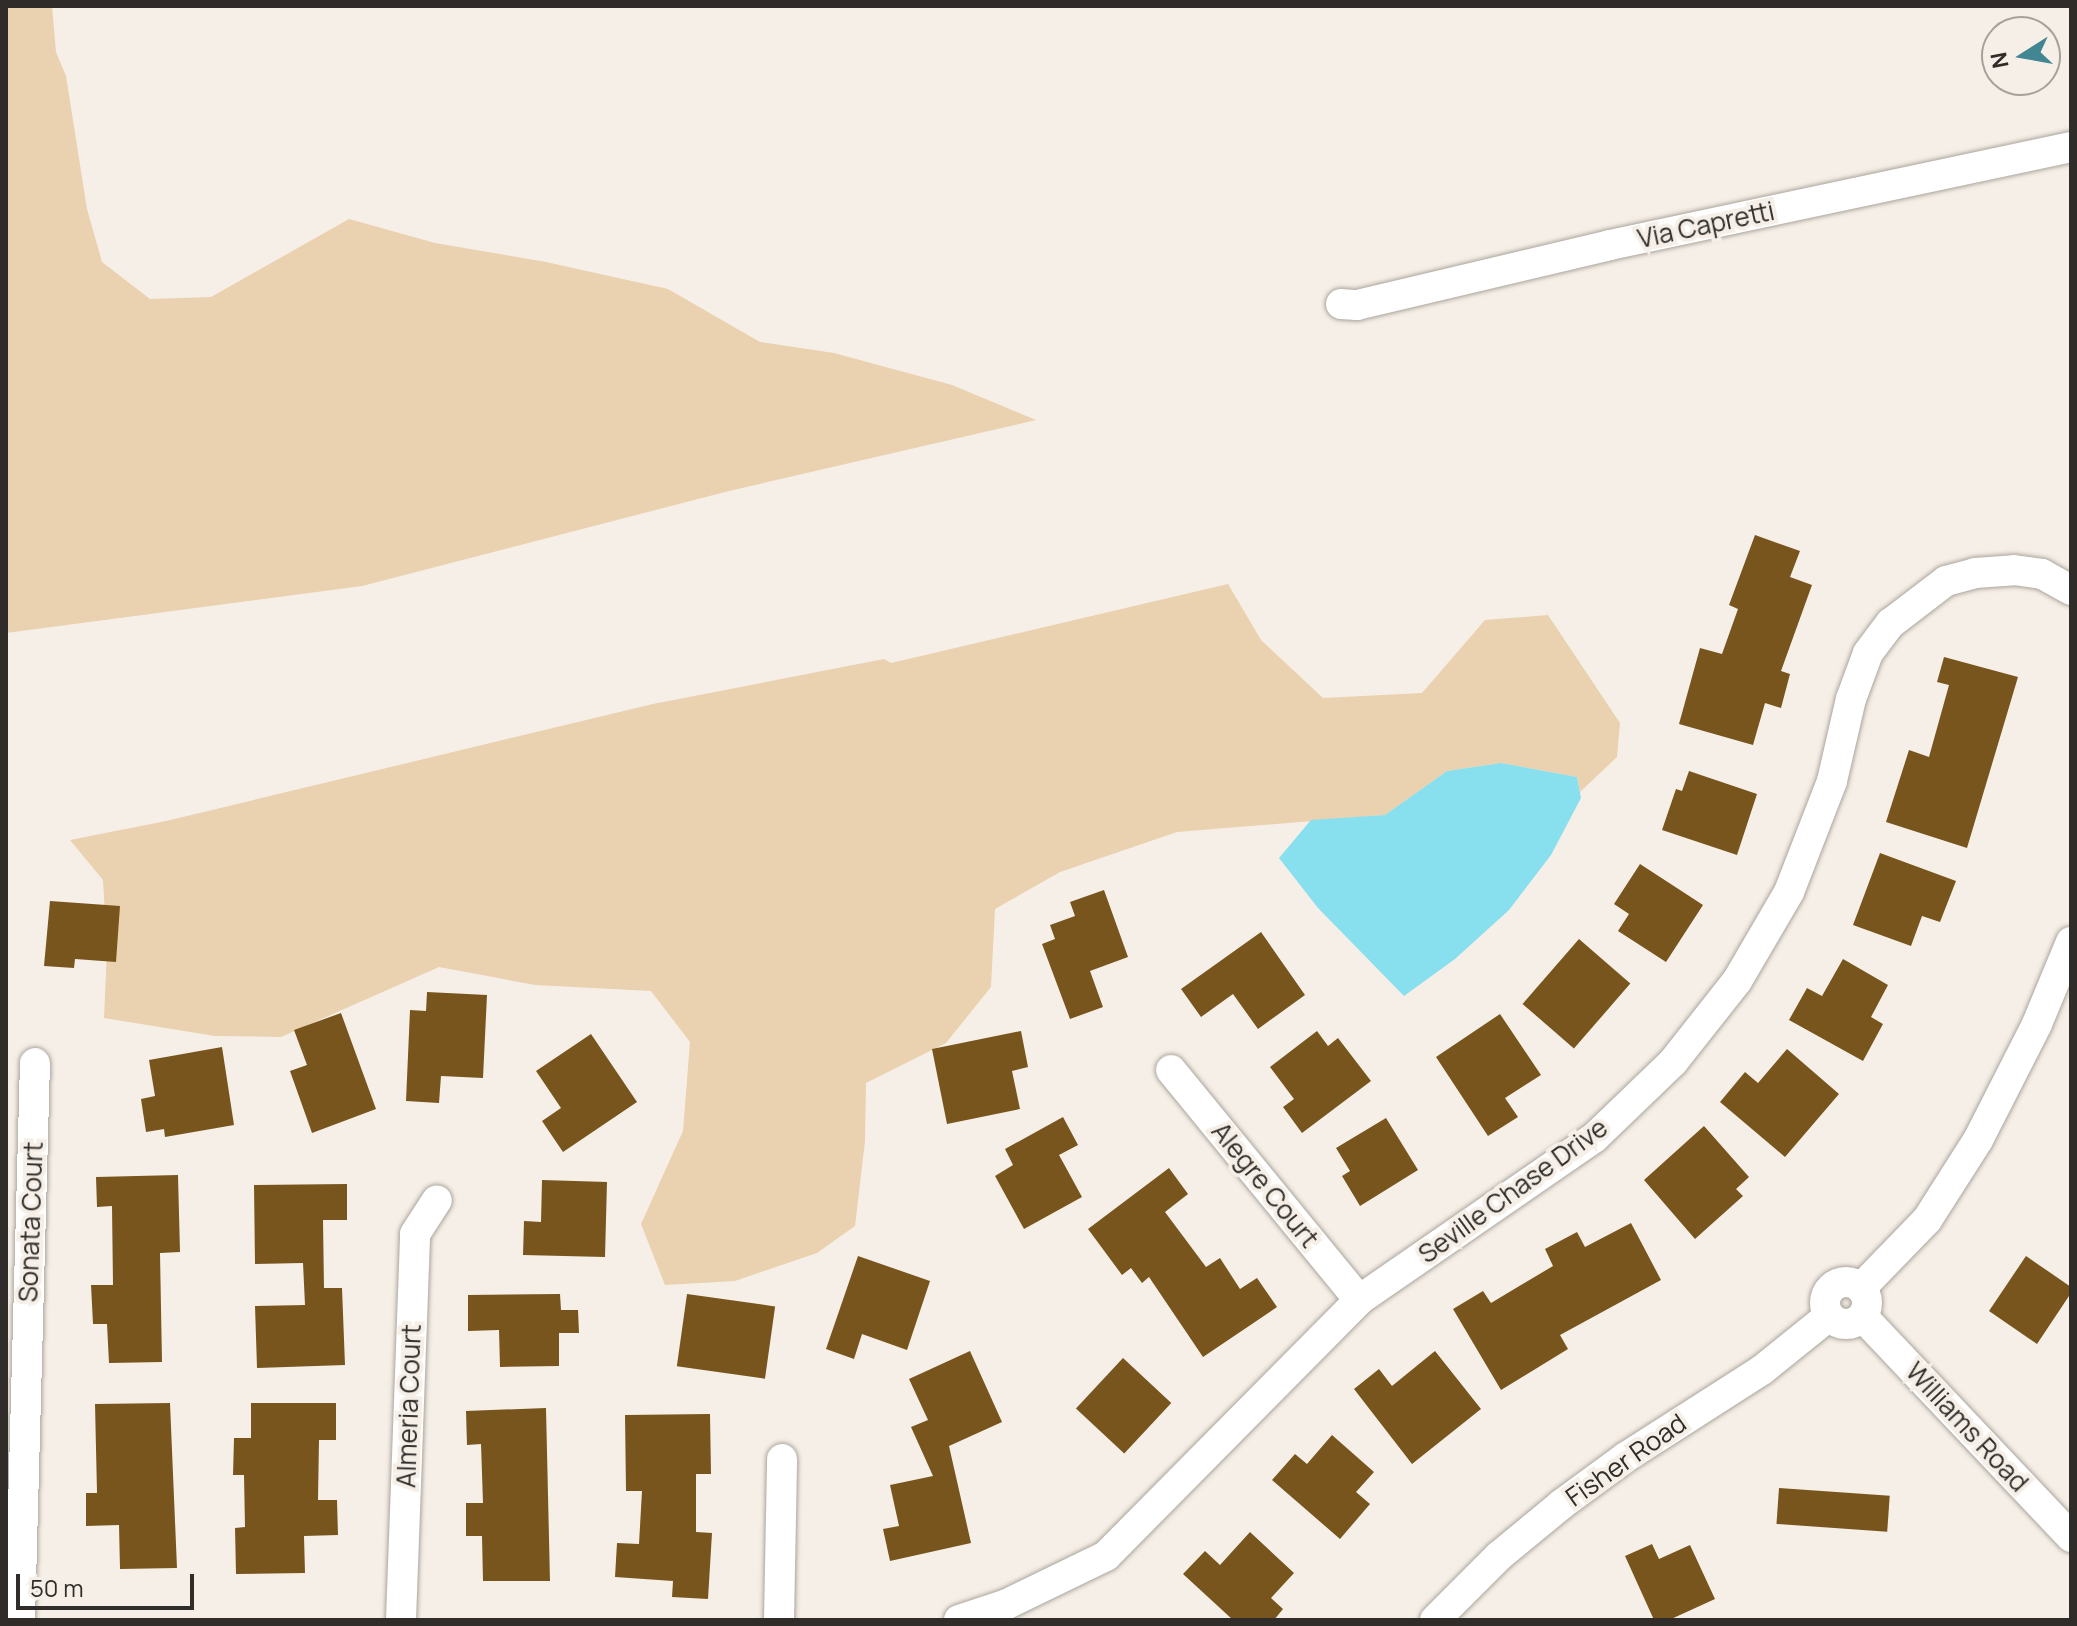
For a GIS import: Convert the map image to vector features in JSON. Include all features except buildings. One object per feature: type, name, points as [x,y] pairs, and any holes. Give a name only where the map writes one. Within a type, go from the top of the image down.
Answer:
[{"type":"street","name":"Via Capretti","points":[[1341,304],[1357,305],[1610,245],[2071,147]]},
{"type":"street","name":"Seville Chase Drive","points":[[959,1620],[1007,1604],[1106,1556],[1359,1300],[1594,1138],[1673,1062],[1737,981],[1789,892],[1832,781],[1851,699],[1868,653],[1891,623],[1946,581],[1975,573],[2014,570],[2042,574],[2071,590]]},
{"type":"street","points":[[1862,1302],[1927,1220],[1978,1140],[2037,1024],[2071,942]]},
{"type":"street","name":"Sonata Court","points":[[20,1620],[35,1063]]},
{"type":"street","name":"Alegre Court","points":[[1171,1070],[1359,1300]]},
{"type":"street","name":"Almeria Court","points":[[401,1620],[415,1234],[437,1200]]},
{"type":"street","name":"Fisher Road","points":[[1435,1620],[1499,1556],[1562,1504],[1626,1457],[1762,1370],[1829,1316],[1845,1325],[1862,1302]]},
{"type":"street","name":"Williams Road","points":[[1862,1302],[2071,1537]]},
{"type":"street","points":[[779,1620],[782,1459]]},
{"type":"street","points":[[6,1620],[26,1620]]},
{"type":"shaded area","points":[[6,6],[52,6],[56,52],[66,76],[87,209],[102,262],[150,299],[211,297],[349,219],[435,243],[546,262],[668,289],[760,342],[834,353],[952,385],[1036,420],[729,491],[362,586],[6,633]]},
{"type":"shaded area","points":[[1228,584],[1261,640],[1323,698],[1422,693],[1485,620],[1548,615],[1620,723],[1617,757],[1580,792],[1577,777],[1501,763],[1447,771],[1385,815],[1177,832],[1060,872],[995,909],[991,987],[946,1043],[866,1083],[865,1141],[855,1226],[817,1253],[735,1281],[665,1285],[641,1224],[683,1131],[690,1042],[651,991],[535,985],[439,967],[281,1037],[215,1036],[104,1018],[107,950],[103,880],[70,840],[166,821],[653,704],[884,659],[891,663]]},
{"type":"water","points":[[1501,763],[1577,777],[1581,798],[1551,855],[1509,910],[1455,959],[1404,996],[1318,908],[1279,858],[1311,820],[1385,815],[1447,771]]}]
